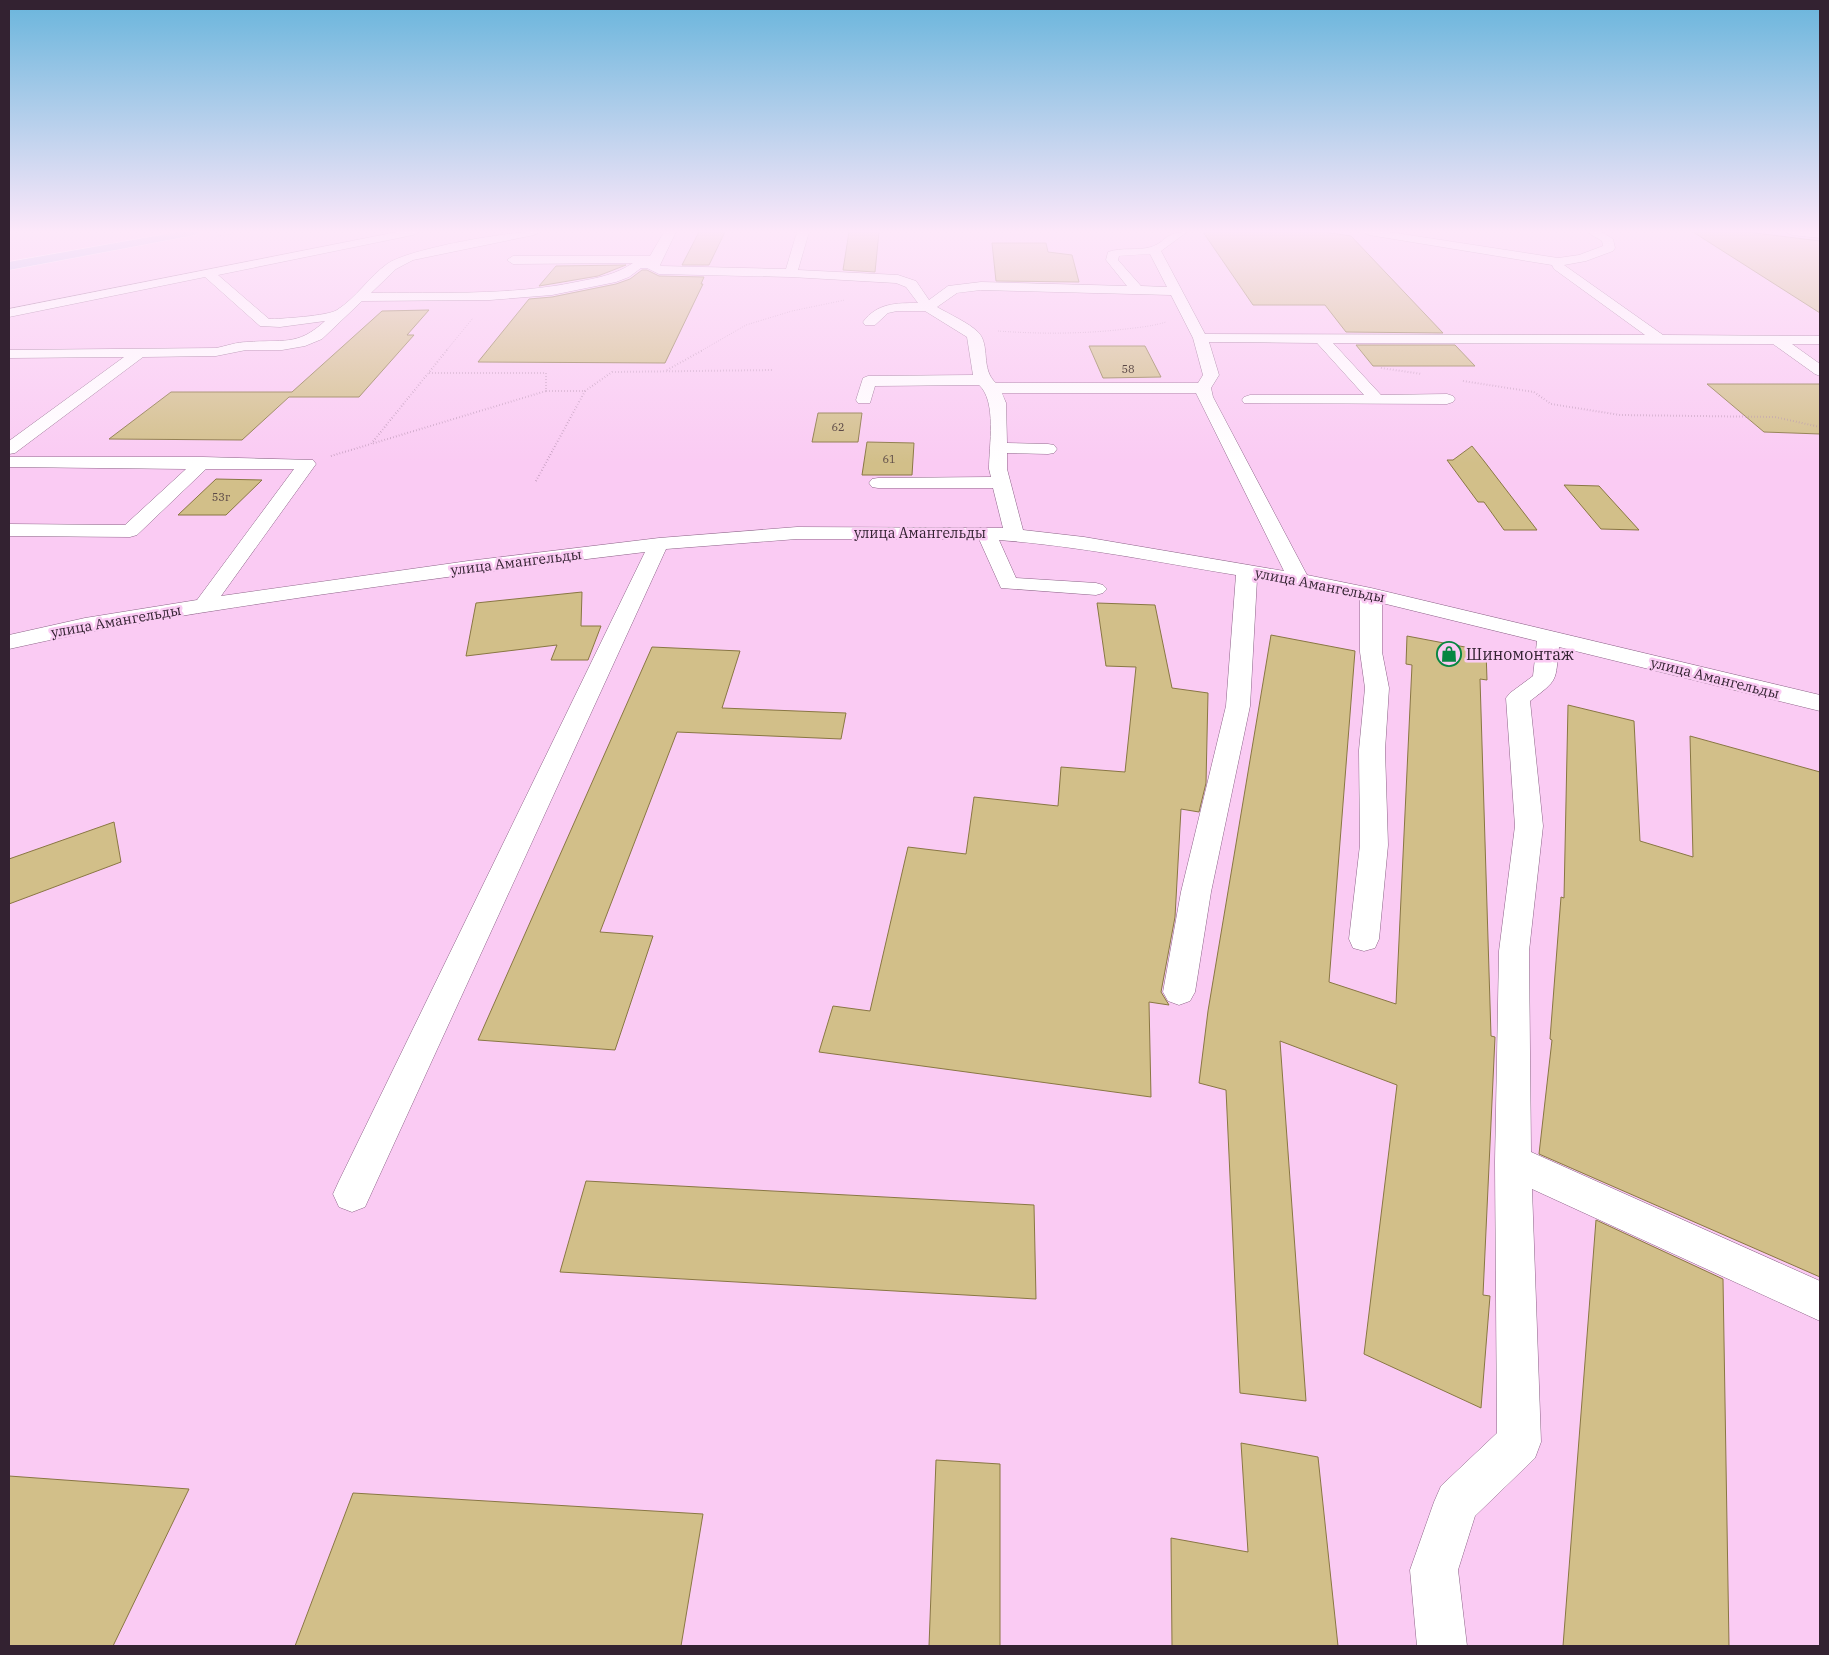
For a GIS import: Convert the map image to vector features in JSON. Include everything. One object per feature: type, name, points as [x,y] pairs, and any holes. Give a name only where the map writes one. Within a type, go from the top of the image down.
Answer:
[{"type":"street","points":[[9,313],[28,309]]},
{"type":"street","points":[[249,309],[265,323],[280,323],[342,313],[408,309]]},
{"type":"street","points":[[9,354],[216,352],[246,346],[282,346],[300,343],[317,336],[346,309]]},
{"type":"street","points":[[870,322],[883,310],[887,309]]},
{"type":"street","points":[[932,309],[973,335],[981,378],[988,384],[998,403],[998,469],[1014,535]]},
{"type":"street","points":[[1185,309],[1200,338],[1211,375],[1203,388],[1205,397],[1299,580]]},
{"type":"street","points":[[1618,309],[1660,339]]},
{"type":"street","points":[[1200,338],[1820,340]]},
{"type":"street","points":[[1322,339],[1377,400]]},
{"type":"street","points":[[1777,340],[1820,372]]},
{"type":"street","points":[[9,449],[139,353]]},
{"type":"street","points":[[864,400],[868,381],[1203,388]]},
{"type":"street","points":[[1250,400],[1447,399]]},
{"type":"street","points":[[998,448],[1048,449]]},
{"type":"street","points":[[9,462],[307,464]]},
{"type":"street","points":[[9,530],[130,531],[203,462]]},
{"type":"street","points":[[204,606],[307,464]]},
{"type":"street","points":[[878,482],[1002,482]]},
{"type":"street","name":"улица Амангельды","points":[[9,642],[85,626],[204,606],[468,567],[658,544],[797,533],[986,533],[1084,543],[1247,570],[1371,594],[1820,703]]},
{"type":"street","points":[[986,533],[1008,584],[1096,589]]},
{"type":"street","points":[[352,1194],[658,544]]},
{"type":"street","points":[[1179,992],[1196,892],[1238,706],[1247,570]]},
{"type":"street","points":[[1364,939],[1374,845],[1372,750],[1376,688],[1371,652],[1371,594]]},
{"type":"street","points":[[1442,1646],[1434,1570],[1457,1502],[1519,1442],[1513,1162],[1514,951],[1529,826],[1518,698],[1544,679],[1548,637]]},
{"type":"street","points":[[1513,1162],[1820,1302]]},
{"type":"path","points":[[371,444],[480,309]]},
{"type":"path","points":[[666,371],[746,325],[804,309]]},
{"type":"path","points":[[964,328],[1035,334],[1090,332],[1164,323],[1187,313]]},
{"type":"path","points":[[1344,362],[1430,376]]},
{"type":"path","points":[[536,481],[585,391],[612,372],[773,370]]},
{"type":"path","points":[[429,373],[546,373],[546,391]]},
{"type":"path","points":[[1458,380],[1534,392],[1551,404],[1620,415],[1775,417],[1820,427]]},
{"type":"path","points":[[307,464],[546,391],[585,391]]},
{"type":"building","points":[[521,309],[691,309],[665,363],[478,362]]},
{"type":"building","points":[[1328,309],[1420,309],[1443,333],[1346,332]]},
{"type":"building","points":[[429,310],[407,335],[414,335],[359,397],[289,397],[242,440],[109,439],[171,392],[292,392],[382,311]]},
{"type":"building","points":[[1356,345],[1455,345],[1475,366],[1373,366]]},
{"type":"building","points":[[1089,346],[1145,346],[1161,377],[1103,378]]},
{"type":"building","points":[[1707,384],[1820,384],[1820,434],[1764,432]]},
{"type":"building","points":[[818,413],[862,413],[858,442],[812,442]]},
{"type":"building","points":[[867,442],[914,443],[912,475],[862,475]]},
{"type":"building","points":[[1472,446],[1537,530],[1504,530],[1484,502],[1478,502],[1447,460],[1453,460]]},
{"type":"building","points":[[216,479],[262,480],[226,515],[178,515]]},
{"type":"building","points":[[1564,485],[1599,486],[1639,530],[1601,529]]},
{"type":"building","points":[[582,592],[581,626],[601,626],[588,660],[551,660],[557,645],[466,656],[476,603]]},
{"type":"building","points":[[1097,603],[1155,605],[1172,688],[1208,693],[1206,783],[1199,812],[1181,809],[1175,917],[1161,992],[1169,1005],[1149,1002],[1151,1097],[819,1052],[833,1006],[870,1011],[908,847],[966,854],[974,797],[1058,806],[1061,767],[1125,772],[1136,667],[1106,666]]},
{"type":"building","points":[[1271,635],[1355,651],[1329,982],[1396,1004],[1412,665],[1406,664],[1407,636],[1486,651],[1487,680],[1480,679],[1491,1036],[1495,1037],[1483,1295],[1490,1296],[1481,1408],[1364,1354],[1397,1085],[1280,1041],[1306,1401],[1240,1393],[1226,1090],[1199,1083],[1208,1011]]},
{"type":"building","points":[[652,647],[740,651],[722,708],[846,713],[841,739],[677,732],[600,932],[653,936],[615,1050],[478,1040]]},
{"type":"building","points":[[1568,705],[1634,721],[1640,841],[1693,857],[1690,736],[1820,772],[1820,1277],[1539,1154],[1552,1040],[1550,1039],[1561,897],[1564,898]]},
{"type":"building","points":[[114,822],[121,862],[9,904],[9,859]]},
{"type":"building","points":[[586,1181],[1034,1205],[1036,1299],[560,1272]]},
{"type":"building","points":[[1596,1220],[1723,1279],[1729,1646],[1563,1646]]},
{"type":"building","points":[[1241,1443],[1318,1457],[1338,1646],[1172,1646],[1171,1538],[1248,1552]]},
{"type":"building","points":[[936,1460],[1000,1464],[1000,1646],[929,1646]]},
{"type":"building","points":[[9,1476],[189,1489],[113,1646],[9,1646]]},
{"type":"building","points":[[353,1493],[703,1514],[681,1646],[295,1646]]},
{"type":"place","name":"Шиномонтаж","points":[[1449,654]]}]
